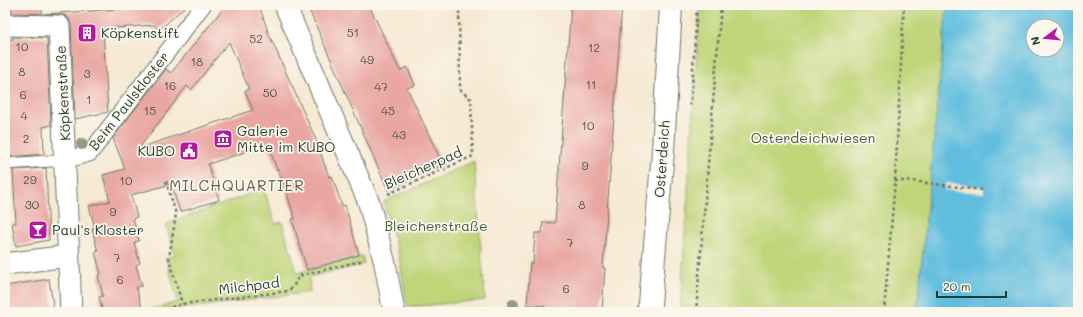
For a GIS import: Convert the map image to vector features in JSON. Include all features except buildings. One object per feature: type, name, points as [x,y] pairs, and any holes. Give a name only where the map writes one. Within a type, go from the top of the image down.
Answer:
[{"type":"main road","name":"Osterdeich","points":[[648,312],[650,304],[663,151],[671,5]]},
{"type":"street","name":"Beim Paulskloster","points":[[66,160],[90,153],[203,5]]},
{"type":"street","points":[[285,5],[370,203],[385,264],[394,312]]},
{"type":"street","name":"Köpkenstraße","points":[[5,25],[59,26],[66,160]]},
{"type":"street","points":[[66,160],[71,312]]},
{"type":"street","points":[[5,264],[68,256]]},
{"type":"lane","points":[[5,164],[66,160]]},
{"type":"path","name":"Bleicherpad","points":[[370,203],[473,156],[471,99],[460,90],[458,5]]},
{"type":"path","points":[[688,108],[690,102],[696,5]]},
{"type":"path","points":[[696,312],[721,5]]},
{"type":"path","points":[[884,312],[895,181],[904,5]]},
{"type":"path","points":[[166,181],[176,214],[169,258],[182,304]]},
{"type":"path","points":[[895,181],[911,181],[982,190]]},
{"type":"path","name":"Milchpad","points":[[154,312],[182,304],[289,291],[299,276],[363,260],[385,264]]},
{"type":"green space","name":"Osterdeichwiesen","points":[[700,5],[947,5],[917,312],[680,312]]},
{"type":"green space","name":"Bleicherstraße","points":[[474,161],[485,300],[407,307],[399,256],[384,202]]},
{"type":"green space","points":[[264,189],[275,224],[282,222],[297,273],[362,256],[364,264],[309,277],[310,292],[180,309],[171,312],[141,312],[178,302],[166,258],[175,255],[166,224]]},
{"type":"water","points":[[947,5],[1078,5],[1078,312],[917,312]]},
{"type":"pier","points":[[946,183],[984,187],[984,193],[945,190]]},
{"type":"place","name":"Köpkenstift","points":[[87,33]]},
{"type":"place","name":"Galerie Mitte im KUBO","points":[[223,139]]},
{"type":"place","name":"KUBO","points":[[189,151]]},
{"type":"place","name":"Paul's Kloster","points":[[38,230]]},
{"type":"district","name":"MILCHQUARTIER","points":[[237,186]]}]
